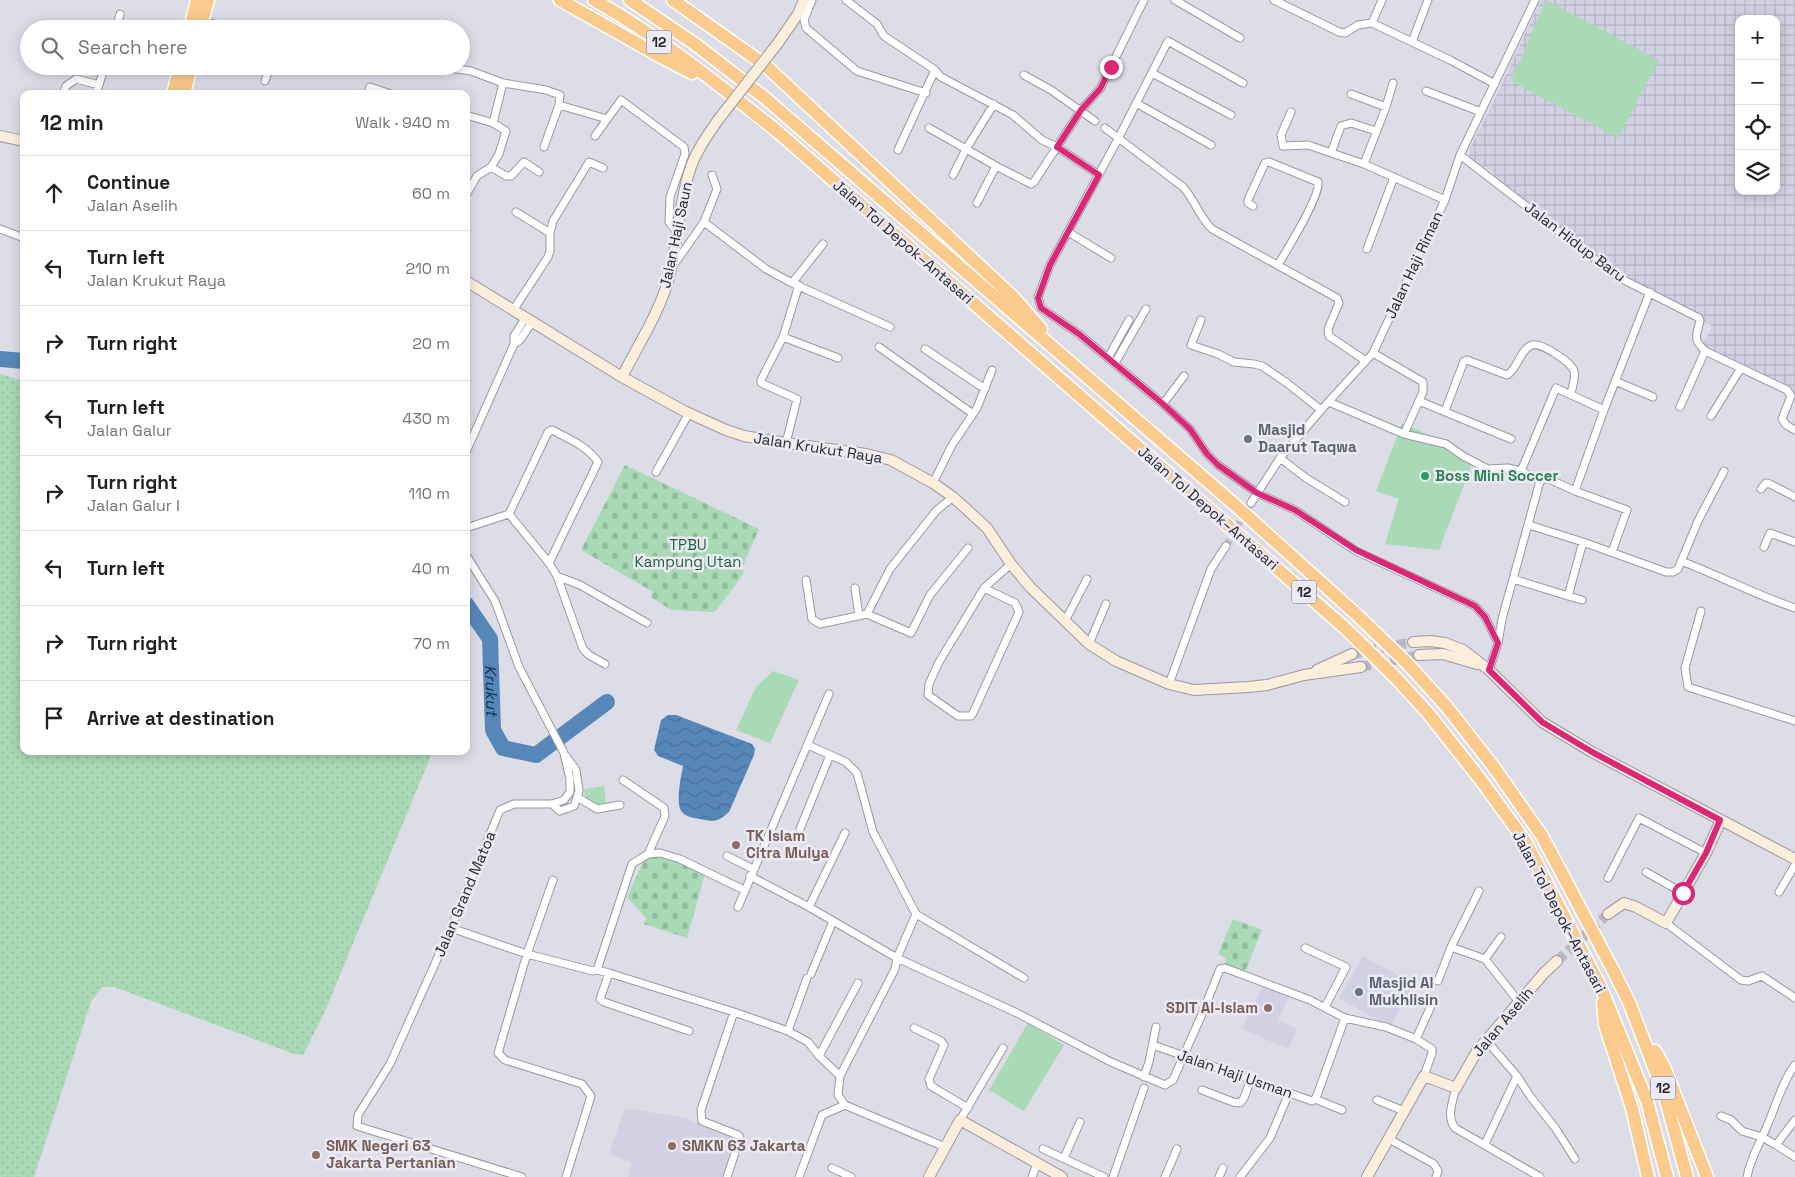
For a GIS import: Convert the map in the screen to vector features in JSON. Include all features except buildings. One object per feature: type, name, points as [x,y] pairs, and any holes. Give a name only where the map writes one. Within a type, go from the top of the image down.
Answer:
[{"type":"highway","points":[[192,20],[197,0]]},
{"type":"highway","points":[[206,20],[208,0]]},
{"type":"highway","points":[[560,0],[660,57],[722,87]]},
{"type":"highway","name":"Jalan Tol Depok–Antasari","points":[[594,0],[611,9],[684,59],[778,132],[1345,628],[1395,677],[1428,713],[1480,779],[1525,842],[1601,988],[1647,1101],[1667,1177]]},
{"type":"highway","name":"Jalan Tol Depok–Antasari","points":[[630,0],[695,44],[765,98],[1228,499],[1356,614],[1446,706],[1493,766],[1542,836],[1629,1002],[1664,1093],[1687,1177]]},
{"type":"highway","points":[[673,0],[765,65],[1013,297],[1071,364]]},
{"type":"highway","points":[[174,90],[178,75]]},
{"type":"highway","points":[[185,90],[189,75]]},
{"type":"highway","points":[[1601,988],[1605,1025],[1632,1108],[1648,1177]]},
{"type":"highway","points":[[1629,1002],[1664,1067],[1707,1177]]},
{"type":"street","name":"Jalan Haji Saun","points":[[622,377],[662,298],[671,269],[682,200],[689,171],[700,148],[718,120],[778,43],[798,14],[804,0]]},
{"type":"street","points":[[812,0],[804,20],[806,28],[851,68],[870,77],[926,93]]},
{"type":"street","points":[[846,0],[877,24],[884,36],[935,70],[941,77],[1016,116],[1042,140],[1057,147],[1099,175]]},
{"type":"street","points":[[929,128],[996,166],[1033,183],[1081,110],[1100,89],[1144,0]]},
{"type":"street","points":[[1175,0],[1240,38]]},
{"type":"street","points":[[1274,0],[1339,32],[1345,33],[1358,25],[1372,23],[1495,84]]},
{"type":"street","points":[[1372,23],[1382,0]]},
{"type":"street","points":[[1412,42],[1428,0]]},
{"type":"street","name":"Jalan Haji Riman","points":[[1251,503],[1280,458],[1373,353],[1445,200],[1460,155],[1535,0]]},
{"type":"street","points":[[118,20],[120,14]]},
{"type":"street","points":[[1243,83],[1168,42],[1050,265],[1038,298],[1041,308],[1079,334],[1163,404],[1190,429],[1207,454],[1218,465],[1257,493],[1295,510],[1356,550],[1475,606],[1485,617],[1498,643]]},
{"type":"street","points":[[898,150],[935,70]]},
{"type":"street","points":[[470,71],[503,83],[546,90],[560,95],[544,147]]},
{"type":"street","points":[[1152,73],[1231,115]]},
{"type":"street","points":[[97,90],[102,75]]},
{"type":"street","points":[[265,81],[267,75]]},
{"type":"street","points":[[1024,75],[1081,110],[1095,121]]},
{"type":"street","points":[[64,90],[66,86],[76,79],[99,85]]},
{"type":"street","points":[[493,123],[503,83]]},
{"type":"street","points":[[1364,164],[1393,83]]},
{"type":"street","points":[[369,90],[370,87],[379,90]]},
{"type":"street","points":[[1426,91],[1481,112]]},
{"type":"street","points":[[1351,94],[1386,107]]},
{"type":"street","points":[[595,136],[621,100],[684,147],[685,154],[670,197],[669,222],[677,232]]},
{"type":"street","points":[[1136,103],[1211,145]]},
{"type":"street","points":[[953,175],[994,104]]},
{"type":"street","points":[[558,105],[607,119]]},
{"type":"street","points":[[1291,112],[1281,135],[1283,146],[1308,145],[1364,164],[1445,200]]},
{"type":"street","points":[[470,116],[493,123],[506,131],[499,154],[491,167],[478,176],[470,188]]},
{"type":"street","points":[[1331,153],[1341,126],[1346,123],[1358,124],[1376,131]]},
{"type":"street","points":[[1105,128],[1183,187],[1206,223],[1212,229],[1337,298],[1339,303],[1328,328],[1329,336],[1366,361]]},
{"type":"street","points":[[0,136],[20,141]]},
{"type":"street","name":"Jalan Hidup Baru","points":[[1460,155],[1618,277],[1700,319],[1696,338],[1705,352]]},
{"type":"street","points":[[491,167],[506,176],[511,176],[524,162],[539,172]]},
{"type":"street","points":[[514,309],[548,257],[553,221],[589,162],[603,168]]},
{"type":"street","points":[[1253,206],[1248,203],[1248,200],[1265,163],[1269,162],[1318,182],[1319,186],[1310,208],[1278,265]]},
{"type":"street","points":[[977,203],[996,166]]},
{"type":"street","points":[[671,269],[704,222],[717,189],[712,175]]},
{"type":"street","points":[[1367,249],[1394,177]]},
{"type":"street","points":[[516,212],[550,233]]},
{"type":"street","points":[[704,222],[766,269],[890,328]]},
{"type":"street","points":[[0,229],[20,236]]},
{"type":"street","points":[[1068,232],[1111,258]]},
{"type":"street","points":[[786,443],[796,399],[762,383],[760,380],[783,336],[796,284],[823,244]]},
{"type":"street","name":"Jalan Krukut Raya","points":[[470,283],[622,377],[689,413],[735,433],[891,460],[933,483],[953,497],[987,528],[1011,564],[1030,587],[1088,644],[1116,660],[1169,684],[1194,690],[1248,687],[1267,685],[1304,675],[1361,667]]},
{"type":"street","points":[[1575,491],[1650,292]]},
{"type":"street","points":[[1115,364],[1146,309]]},
{"type":"street","points":[[470,443],[514,344],[514,336],[529,319]]},
{"type":"street","points":[[1108,358],[1129,320]]},
{"type":"street","points":[[1201,320],[1190,345],[1218,354],[1234,362],[1262,366],[1321,410]]},
{"type":"street","points":[[783,336],[838,358]]},
{"type":"street","points":[[1445,411],[1464,361],[1467,360],[1507,375],[1512,372],[1526,349],[1532,345],[1538,345],[1561,357],[1570,365],[1575,374],[1571,394]]},
{"type":"street","points":[[879,347],[973,414]]},
{"type":"street","points":[[925,349],[985,389]]},
{"type":"street","points":[[1680,407],[1705,352],[1787,390],[1791,396],[1782,419],[1786,425],[1795,430]]},
{"type":"street","points":[[1373,353],[1423,382],[1423,392],[1404,434]]},
{"type":"street","points":[[1711,416],[1741,368]]},
{"type":"street","points":[[933,483],[952,445],[973,414],[992,370]]},
{"type":"street","points":[[1163,404],[1184,376]]},
{"type":"street","points":[[1615,381],[1653,397]]},
{"type":"street","points":[[1521,471],[1554,389],[1558,388],[1604,410]]},
{"type":"street","points":[[1419,401],[1511,439]]},
{"type":"street","points":[[1329,402],[1404,434],[1446,444],[1463,456],[1488,469],[1505,468],[1521,471],[1540,481]]},
{"type":"street","points":[[656,472],[689,413]]},
{"type":"street","points":[[470,527],[509,514],[548,432],[552,430],[573,440],[591,452],[598,462],[550,563]]},
{"type":"street","points":[[1280,458],[1306,478],[1345,502]]},
{"type":"street","points":[[1529,524],[1670,572],[1676,571],[1698,521],[1724,471]]},
{"type":"street","points":[[1540,481],[1547,478],[1575,491],[1627,510],[1612,552]]},
{"type":"street","points":[[1485,668],[1498,643],[1502,619],[1540,481]]},
{"type":"street","points":[[1760,489],[1766,483],[1795,497]]},
{"type":"street","points":[[867,614],[890,569],[936,511],[953,497]]},
{"type":"street","points":[[509,514],[550,563],[557,576],[583,649],[589,655],[605,664]]},
{"type":"street","points":[[1764,547],[1770,533],[1795,542]]},
{"type":"street","points":[[1568,596],[1583,542]]},
{"type":"street","points":[[1169,684],[1211,569],[1226,546]]},
{"type":"street","points":[[806,580],[812,619],[820,624],[867,614],[911,633],[930,595],[968,548]]},
{"type":"street","points":[[470,561],[495,601],[519,667],[564,753],[576,770],[579,791],[577,797],[597,809],[620,805]]},
{"type":"street","points":[[1681,561],[1712,572],[1765,598],[1795,608]]},
{"type":"street","points":[[984,588],[1015,603],[1019,612],[974,713],[971,716],[958,716],[928,695],[929,684],[939,662],[984,588],[1011,564]]},
{"type":"street","points":[[557,576],[580,584],[647,623]]},
{"type":"street","points":[[1065,621],[1087,579]]},
{"type":"street","points":[[1513,579],[1582,600]]},
{"type":"street","points":[[855,588],[859,616]]},
{"type":"street","points":[[1088,644],[1106,604]]},
{"type":"street","points":[[1701,611],[1685,668],[1688,687],[1795,721]]},
{"type":"street","points":[[1412,642],[1430,641],[1445,643],[1464,650],[1542,722],[1592,752],[1795,859]]},
{"type":"street","name":"Jalan Krukut Raya","points":[[1304,675],[1352,654]]},
{"type":"street","points":[[1419,655],[1443,654],[1485,668]]},
{"type":"street","points":[[738,907],[829,694]]},
{"type":"street","points":[[808,745],[846,762],[857,773],[873,832],[916,914],[1024,978]]},
{"type":"street","points":[[552,804],[564,800],[570,792],[570,779],[564,753]]},
{"type":"street","points":[[800,829],[830,755]]},
{"type":"street","points":[[623,780],[664,808],[665,816],[648,854]]},
{"type":"street","name":"Jalan Grand Matoa","points":[[522,1177],[358,1126],[358,1116],[390,1064],[451,928],[500,810],[514,804],[552,804],[560,811],[574,806],[577,797]]},
{"type":"street","points":[[1608,878],[1639,818],[1706,853]]},
{"type":"street","points":[[1666,923],[1706,853],[1720,820]]},
{"type":"street","points":[[809,907],[845,834]]},
{"type":"street","points":[[597,970],[632,864],[648,854],[660,853],[680,859],[744,890]]},
{"type":"street","points":[[727,856],[751,873],[897,958],[1009,1009],[1111,1062],[1165,1085],[1173,1080],[1221,968],[1248,976],[1310,1000],[1345,1018],[1386,1027],[1416,1039],[1432,1049],[1424,1076],[1367,1177]]},
{"type":"street","points":[[1779,892],[1795,865]]},
{"type":"street","points":[[1646,872],[1683,893]]},
{"type":"street","points":[[553,880],[527,954],[498,1053],[505,1060],[582,1084],[591,1096],[566,1177]]},
{"type":"street","points":[[1438,981],[1451,947],[1479,891]]},
{"type":"street","points":[[1608,914],[1624,903],[1636,907],[1666,923],[1741,980],[1748,981],[1762,976],[1795,998]]},
{"type":"street","points":[[916,914],[897,958],[895,969],[840,1076],[838,1095],[845,1106],[945,1147]]},
{"type":"street","points":[[788,1031],[809,976],[834,921]]},
{"type":"street","points":[[451,928],[527,954],[593,971],[609,973],[788,1031],[808,1042],[819,1056],[840,1076]]},
{"type":"street","points":[[1485,959],[1501,937]]},
{"type":"street","points":[[1451,947],[1485,959],[1520,1001]]},
{"type":"street","points":[[1305,948],[1346,967],[1325,1007]]},
{"type":"street","name":"Jalan Aselih","points":[[1456,1088],[1470,1062],[1486,1040],[1544,973],[1557,961]]},
{"type":"street","points":[[609,973],[601,993],[600,999],[604,1002],[689,1031]]},
{"type":"street","points":[[819,1056],[858,983]]},
{"type":"street","points":[[1416,1039],[1431,1006]]},
{"type":"street","points":[[727,1177],[740,1138],[738,1135],[702,1121],[701,1110],[734,1012]]},
{"type":"street","points":[[1316,1099],[1345,1018]]},
{"type":"street","points":[[914,1028],[941,1041],[944,1046],[929,1079],[931,1086],[968,1108]]},
{"type":"street","points":[[1146,1078],[1156,1028]]},
{"type":"street","points":[[1486,1040],[1517,1076],[1556,1129],[1575,1159]]},
{"type":"street","name":"Jalan Haji Usman","points":[[1153,1045],[1312,1101],[1316,1099],[1342,1110]]},
{"type":"street","points":[[929,1177],[1003,1048]]},
{"type":"street","points":[[1747,1177],[1748,1167],[1776,1102],[1795,1065]]},
{"type":"street","points":[[1424,1076],[1456,1088],[1451,1106],[1451,1122],[1455,1128],[1540,1177]]},
{"type":"street","points":[[1484,1144],[1500,1116],[1517,1076]]},
{"type":"street","points":[[1202,1090],[1240,1103],[1244,1098],[1251,1079]]},
{"type":"street","points":[[1113,1177],[1144,1088]]},
{"type":"street","points":[[1240,1177],[1270,1138],[1289,1092]]},
{"type":"street","points":[[1376,1100],[1404,1111]]},
{"type":"street","points":[[800,1177],[822,1115],[845,1106]]},
{"type":"street","points":[[1721,1116],[1731,1120],[1742,1130],[1776,1145],[1795,1157]]},
{"type":"street","points":[[960,1120],[1062,1177]]},
{"type":"street","points":[[1776,1145],[1795,1120]]},
{"type":"street","points":[[1064,1158],[1080,1122]]},
{"type":"street","points":[[1389,1139],[1434,1164],[1438,1171],[1436,1177]]},
{"type":"street","points":[[1043,1149],[1104,1177]]},
{"type":"street","points":[[1165,1177],[1177,1149]]},
{"type":"street","points":[[1032,1177],[1037,1164]]},
{"type":"street","points":[[832,1168],[852,1177]]},
{"type":"street","points":[[1218,1177],[1223,1168]]},
{"type":"shaded area","points":[[1541,0],[1795,0],[1795,393],[1712,356],[1704,343],[1712,326],[1600,263],[1502,187],[1491,170],[1469,159],[1470,148]]},
{"type":"shaded area","points":[[1363,956],[1414,984],[1390,1027],[1339,998]]},
{"type":"shaded area","name":"SDIT Al-Islam","points":[[1264,983],[1290,995],[1278,1020],[1297,1029],[1288,1049],[1242,1029]]},
{"type":"shaded area","name":"SMKN 63 Jakarta","points":[[625,1108],[685,1118],[734,1137],[722,1177],[628,1177],[632,1163],[609,1154]]},
{"type":"green space","points":[[1546,0],[1659,60],[1618,138],[1511,81]]},
{"type":"green space","points":[[0,374],[20,380],[20,755],[431,755],[325,1011],[303,1055],[294,1054],[114,987],[102,987],[91,1002],[34,1177],[0,1177]]},
{"type":"green space","name":"Boss Mini Soccer","points":[[1402,423],[1427,434],[1473,462],[1439,550],[1385,544],[1399,499],[1376,491]]},
{"type":"green space","name":"TPBU Kampung Utan","points":[[625,465],[759,529],[742,568],[744,573],[715,612],[671,610],[651,597],[653,592],[581,550]]},
{"type":"green space","points":[[773,671],[799,680],[770,743],[736,730],[756,687]]},
{"type":"green space","points":[[604,786],[606,803],[587,806],[584,789]]},
{"type":"green space","points":[[649,849],[705,874],[687,938],[644,924],[646,918],[627,897]]},
{"type":"green space","points":[[1233,919],[1262,930],[1245,972],[1225,964],[1226,958],[1218,954]]},
{"type":"green space","points":[[1028,1023],[1064,1045],[1024,1111],[989,1090]]},
{"type":"water","points":[[668,715],[676,715],[752,744],[755,749],[729,812],[722,818],[709,821],[690,817],[682,812],[679,803],[679,790],[683,766],[658,756],[654,750],[661,720]]},
{"type":"waterway","name":"Krukut","points":[[0,359],[20,361]]},
{"type":"waterway","name":"Krukut","points":[[470,610],[490,639],[493,730],[503,748],[536,755],[607,702]]},
{"type":"tunnel","points":[[1226,546],[1251,503]]},
{"type":"tunnel","points":[[1352,654],[1413,642]]},
{"type":"tunnel","points":[[1361,667],[1419,655]]},
{"type":"tunnel","points":[[1557,961],[1608,914]]},
{"type":"place","name":"Masjid Daarut Taqwa","points":[[1248,439]]},
{"type":"place","name":"Boss Mini Soccer","points":[[1425,476]]},
{"type":"place","name":"TK Islam Citra Mulya","points":[[736,845]]},
{"type":"place","name":"Masjid Al Mukhlisin","points":[[1359,992]]},
{"type":"place","name":"SDIT Al-Islam","points":[[1268,1008]]},
{"type":"place","name":"SMKN 63 Jakarta","points":[[672,1146]]},
{"type":"place","name":"SMK Negeri 63 Jakarta Pertanian","points":[[316,1155]]},
{"type":"route","points":[[1111,67],[1100,89],[1081,110],[1057,147],[1099,175],[1050,265],[1038,298],[1041,308],[1079,334],[1163,404],[1190,429],[1207,454],[1218,465],[1257,493],[1295,510],[1356,550],[1475,606],[1485,617],[1498,643],[1489,670],[1542,722],[1592,752],[1720,820],[1706,853],[1683,893]]}]
